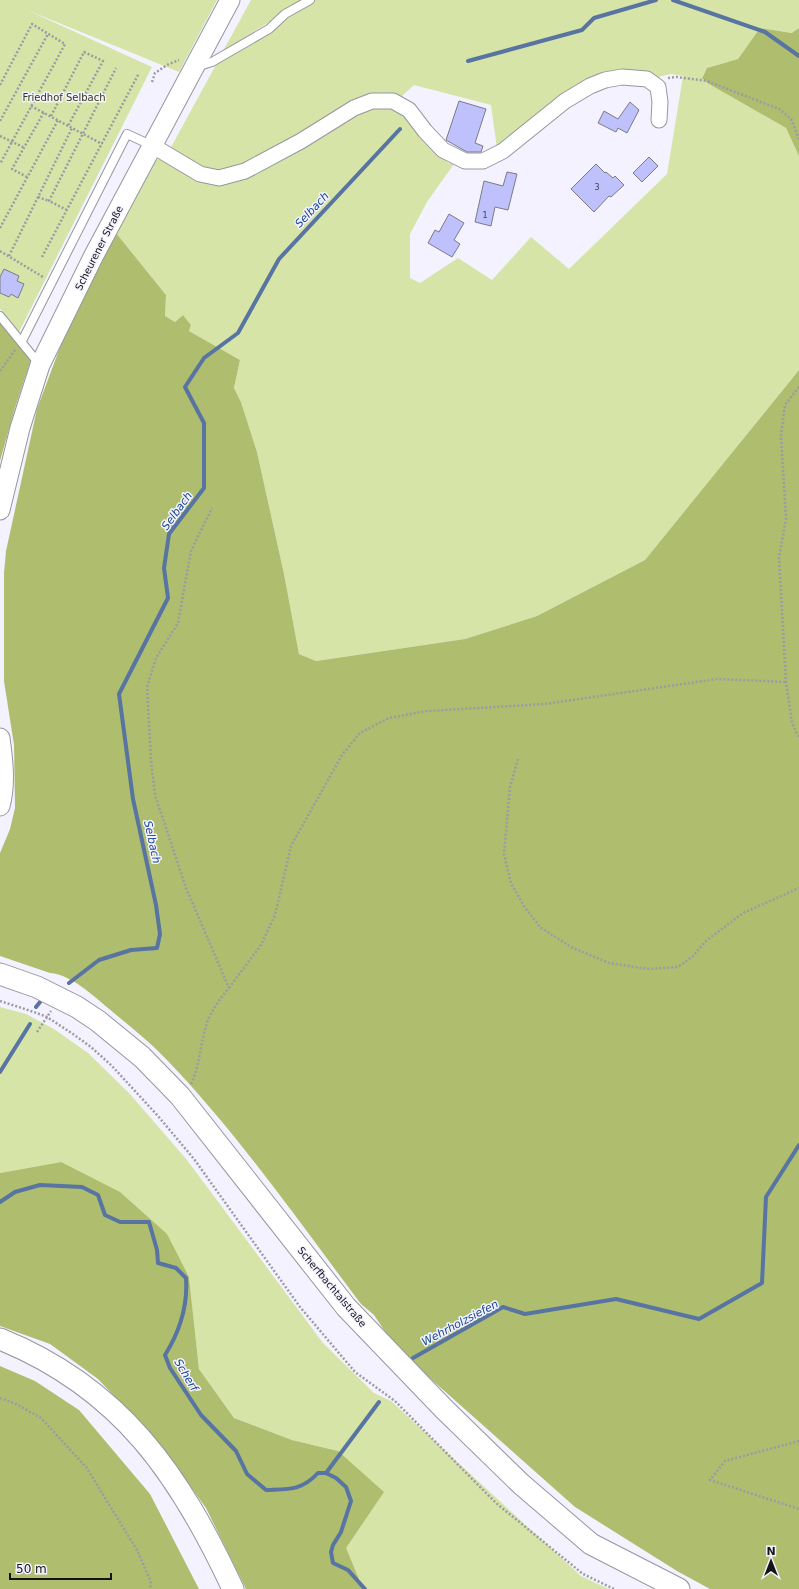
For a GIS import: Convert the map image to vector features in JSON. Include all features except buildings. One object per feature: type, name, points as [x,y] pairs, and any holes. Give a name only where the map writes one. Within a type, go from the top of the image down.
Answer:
[{"type":"main road","name":"Scherfbachtalstraße","points":[[0,974],[37,987],[59,997],[98,1021],[142,1057],[180,1096],[346,1307],[444,1409],[521,1484],[591,1544],[679,1589]]},
{"type":"main road","points":[[0,1339],[45,1360],[77,1380],[119,1415],[145,1442],[170,1474],[182,1494],[216,1553],[233,1589]]},
{"type":"street","name":"Scheurener Straße","points":[[0,510],[20,428],[40,364],[93,258],[153,146],[188,62],[230,0]]},
{"type":"street","points":[[153,146],[200,174],[219,178],[245,171],[300,141],[354,108],[372,101],[393,101],[409,110],[425,131],[444,150],[465,161],[483,160],[503,151],[566,101],[590,86],[606,80],[622,77],[647,79],[658,87],[660,102],[659,120]]},
{"type":"street","points":[[0,738],[3,780],[0,806]]},
{"type":"lane","points":[[188,62],[212,62],[269,28],[285,14],[310,0]]},
{"type":"lane","points":[[22,341],[128,134],[153,146]]},
{"type":"lane","points":[[0,316],[40,364]]},
{"type":"path","points":[[0,85],[32,24],[65,44],[0,164]]},
{"type":"path","points":[[0,121],[48,34]]},
{"type":"path","points":[[51,116],[84,52],[103,61],[68,126]]},
{"type":"path","points":[[152,82],[155,74],[167,65],[178,62],[188,62]]},
{"type":"path","points":[[49,202],[116,68]]},
{"type":"path","points":[[42,257],[139,73]]},
{"type":"path","points":[[647,79],[677,77],[707,81],[744,95],[779,110],[791,119],[799,139]]},
{"type":"path","points":[[31,106],[102,144]]},
{"type":"path","points":[[27,177],[12,169],[44,112]]},
{"type":"path","points":[[0,228],[58,120]]},
{"type":"path","points":[[9,256],[72,128]]},
{"type":"path","points":[[0,136],[23,148]]},
{"type":"path","points":[[38,196],[67,210]]},
{"type":"path","points":[[0,251],[52,282]]},
{"type":"path","points":[[0,371],[22,341]]},
{"type":"path","points":[[799,387],[785,405],[781,435],[786,520],[779,558],[786,682],[792,723],[799,738]]},
{"type":"path","points":[[212,508],[191,551],[178,623],[156,658],[147,687],[151,761],[155,795],[186,888],[230,988]]},
{"type":"path","points":[[180,1096],[191,1084],[196,1072],[206,1024],[222,996],[230,988],[260,945],[275,915],[291,846],[342,754],[360,733],[389,718],[427,711],[546,704],[717,679],[786,682]]},
{"type":"path","points":[[518,759],[510,787],[504,854],[511,883],[524,906],[540,927],[571,948],[609,963],[648,969],[678,967],[692,956],[706,940],[743,913],[799,888]]},
{"type":"path","points":[[37,1032],[59,997]]},
{"type":"path","points":[[0,1001],[47,1017],[91,1047],[112,1066],[158,1116],[194,1159],[300,1307],[355,1372],[395,1401],[496,1503],[583,1574],[614,1589]]},
{"type":"path","points":[[0,1398],[14,1403],[41,1418],[86,1467],[137,1550],[151,1582],[150,1589]]},
{"type":"path","points":[[799,1441],[725,1461],[710,1480],[799,1509]]},
{"type":"green space","name":"Friedhof Selbach","points":[[0,0],[217,0],[179,72],[27,10],[152,67],[19,332],[0,309]]},
{"type":"green space","points":[[251,0],[304,0],[223,51]]},
{"type":"green space","points":[[315,0],[799,0],[799,28],[793,33],[760,28],[738,59],[707,68],[702,77],[709,84],[786,128],[799,156],[799,370],[645,560],[537,616],[465,639],[316,661],[299,654],[284,574],[257,452],[241,402],[234,388],[240,360],[189,331],[191,325],[183,315],[175,322],[165,316],[166,295],[116,233],[154,160],[165,159],[193,176],[209,181],[225,180],[257,169],[362,110],[383,104],[404,111],[448,163],[454,164],[427,202],[410,234],[410,278],[420,283],[458,258],[492,280],[531,237],[569,269],[667,174],[683,76],[671,74],[658,77],[652,74],[628,74],[602,77],[567,96],[497,149],[491,105],[414,85],[401,97],[369,98],[350,106],[253,163],[230,171],[211,170],[196,167],[171,150],[170,149],[218,61]]},
{"type":"green space","points":[[760,28],[792,33],[799,28],[799,156],[786,128],[709,84],[702,78],[707,68],[738,59]]},
{"type":"green space","points":[[116,233],[166,295],[165,316],[175,322],[183,315],[191,325],[189,331],[240,360],[234,388],[241,402],[257,452],[284,574],[299,654],[316,661],[465,639],[537,616],[645,560],[799,370],[799,1589],[710,1589],[677,1571],[575,1507],[396,1348],[374,1315],[361,1304],[244,1149],[219,1118],[160,1053],[81,986],[66,977],[0,956],[0,853],[10,829],[15,808],[14,745],[4,681],[4,573],[6,551],[37,409],[62,342]]},
{"type":"green space","points":[[0,322],[31,359],[0,461]]},
{"type":"green space","points":[[0,1007],[26,1014],[54,1029],[88,1053],[130,1094],[187,1160],[323,1343],[374,1393],[391,1401],[581,1576],[609,1589],[363,1589],[345,1548],[338,1451],[292,1440],[234,1418],[199,1369],[189,1277],[61,1162],[0,1173]]},
{"type":"green space","points":[[61,1162],[120,1192],[167,1234],[189,1277],[199,1369],[234,1418],[292,1440],[338,1451],[384,1492],[346,1548],[363,1589],[246,1589],[206,1508],[158,1442],[98,1379],[50,1344],[0,1326],[0,1173]]},
{"type":"green space","points":[[0,1366],[35,1381],[79,1410],[150,1494],[199,1589],[0,1589]]},
{"type":"waterway","name":"Selbach","points":[[468,61],[582,30],[594,18],[656,0]]},
{"type":"waterway","name":"Selbach","points":[[673,0],[765,32],[799,56]]},
{"type":"waterway","name":"Selbach","points":[[69,983],[99,960],[131,950],[157,948],[160,934],[156,905],[133,799],[119,694],[168,598],[164,568],[169,534],[204,488],[204,423],[185,387],[204,358],[238,333],[279,259],[400,129]]},
{"type":"waterway","name":"Selbach","points":[[36,1007],[40,1002]]},
{"type":"waterway","name":"Selbach","points":[[0,1072],[30,1024]]},
{"type":"waterway","name":"Wehrholzsiefen","points":[[413,1358],[503,1307],[525,1314],[616,1299],[699,1319],[762,1283],[766,1197],[799,1145]]},
{"type":"waterway","name":"Scherf","points":[[0,1202],[15,1192],[40,1185],[82,1187],[98,1195],[105,1215],[120,1222],[149,1222],[157,1250],[158,1263],[176,1268],[186,1278],[186,1299],[182,1318],[175,1337],[165,1355],[170,1368],[201,1415],[236,1451],[247,1474],[266,1490],[294,1488],[306,1483],[318,1473],[326,1473],[336,1478],[346,1487],[351,1501],[341,1532],[333,1545],[331,1552],[333,1563],[348,1570],[365,1589]]},
{"type":"waterway","name":"Wehrholzsiefen","points":[[326,1473],[379,1402]]}]
